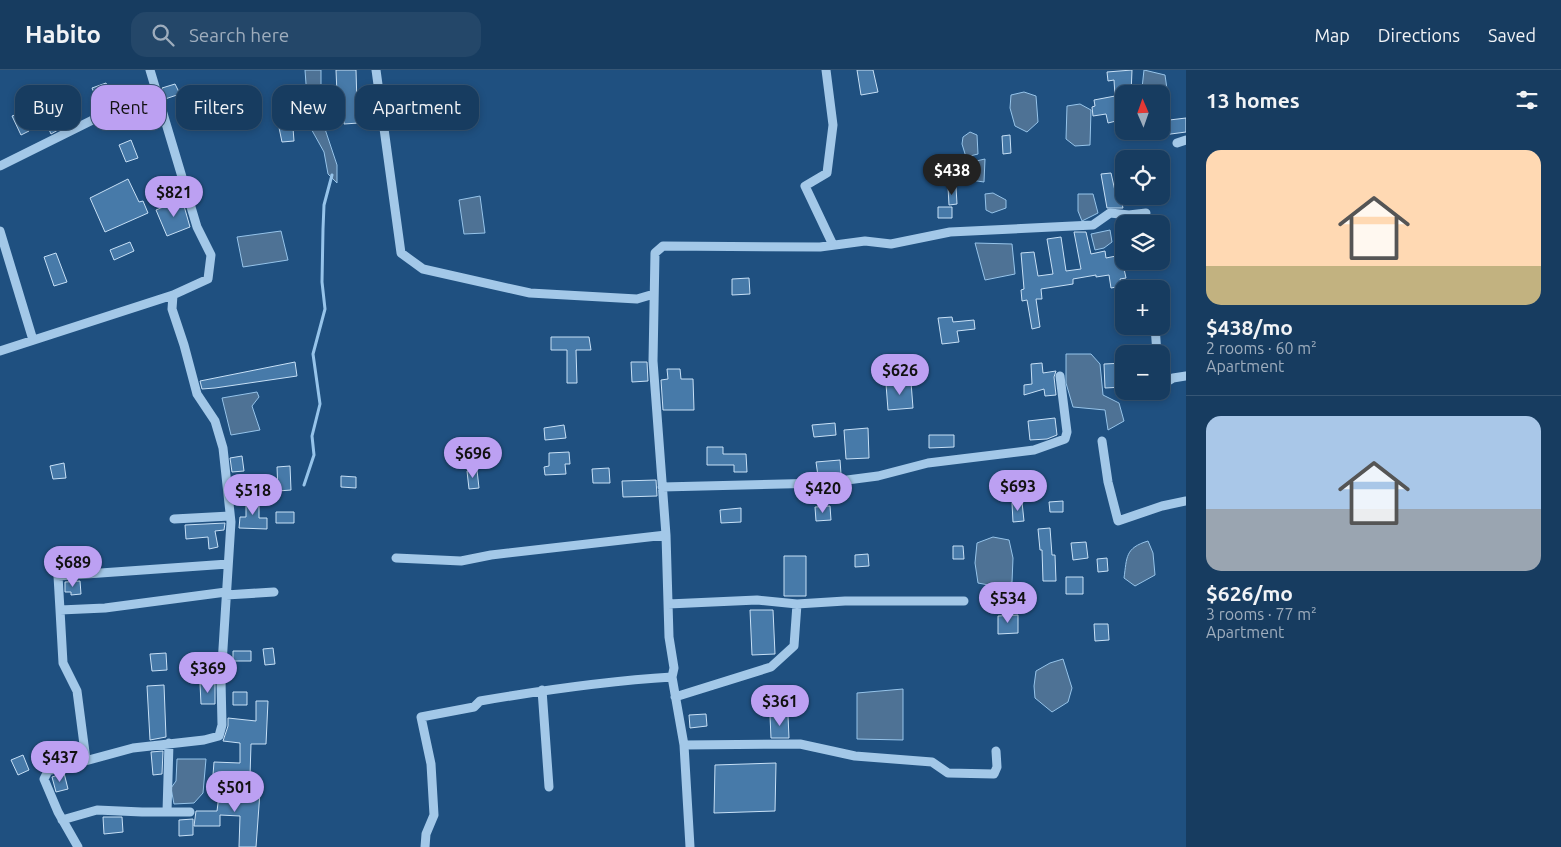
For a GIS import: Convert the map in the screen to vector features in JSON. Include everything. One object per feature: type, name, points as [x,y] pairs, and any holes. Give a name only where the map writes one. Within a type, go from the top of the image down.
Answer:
[{"type":"street","points":[[150,70],[154,85]]},
{"type":"street","points":[[376,70],[401,253],[407,259],[423,269],[530,293],[637,299],[654,294]]},
{"type":"street","points":[[826,70],[833,125],[827,173],[805,186],[833,245]]},
{"type":"street","points":[[0,166],[91,121]]},
{"type":"street","points":[[0,351],[173,296],[208,279],[211,254],[198,227],[166,124]]},
{"type":"street","points":[[690,847],[684,745],[672,677],[674,668],[669,637],[666,535],[653,361],[655,253],[662,246],[820,247],[864,241],[892,244],[950,232],[1093,225],[1110,213],[1129,215],[1146,212]]},
{"type":"street","points":[[0,231],[33,340]]},
{"type":"street","points":[[78,847],[62,820],[44,779],[48,771],[132,748],[219,736],[222,725],[221,680],[230,516],[223,448],[215,421],[197,394],[172,309],[173,296]]},
{"type":"street","points":[[662,487],[824,483],[878,476],[928,464],[1034,450],[1065,438],[1067,432],[1060,376]]},
{"type":"street","points":[[1170,379],[1186,376]]},
{"type":"street","points":[[1102,441],[1108,482],[1118,521],[1162,506],[1186,501]]},
{"type":"street","points":[[174,519],[230,516]]},
{"type":"street","points":[[396,558],[460,561],[491,555],[666,535]]},
{"type":"street","points":[[86,760],[77,691],[63,663],[58,576],[228,564]]},
{"type":"street","points":[[60,610],[113,607],[226,594],[274,592]]},
{"type":"street","points":[[668,604],[757,600],[797,604],[964,601]]},
{"type":"street","points":[[675,697],[771,667],[794,646],[797,604]]},
{"type":"street","points":[[425,847],[426,834],[434,815],[431,764],[421,717],[474,707],[480,701],[542,690],[609,681],[672,677]]},
{"type":"street","points":[[542,690],[549,787]]},
{"type":"street","points":[[167,812],[169,744]]},
{"type":"street","points":[[684,745],[800,744],[855,756],[932,762],[948,773],[966,774],[994,774],[997,767],[996,751]]},
{"type":"street","points":[[62,820],[97,810],[190,812]]},
{"type":"water","points":[[305,70],[321,70],[321,85],[306,85]]},
{"type":"water","points":[[1144,70],[1165,75],[1166,85],[1142,85]]},
{"type":"water","points":[[1024,92],[1036,96],[1038,122],[1027,132],[1015,126],[1010,108],[1011,95]]},
{"type":"water","points":[[1080,104],[1091,110],[1090,145],[1075,146],[1066,139],[1067,106]]},
{"type":"water","points":[[312,130],[325,130],[337,165],[337,183],[328,174],[324,152]]},
{"type":"water","points":[[970,132],[977,135],[978,154],[966,157],[962,144],[963,137]]},
{"type":"water","points":[[985,159],[984,182],[970,180],[967,163]]},
{"type":"water","points":[[993,193],[1006,200],[1006,208],[992,213],[986,210],[985,194]]},
{"type":"water","points":[[1078,194],[1093,194],[1098,213],[1082,221],[1078,211]]},
{"type":"water","points":[[480,196],[485,233],[464,234],[459,200]]},
{"type":"water","points":[[1110,230],[1112,242],[1104,248],[1095,250],[1091,234]]},
{"type":"water","points":[[281,231],[288,260],[243,267],[237,237]]},
{"type":"water","points":[[975,243],[1012,244],[1015,274],[985,280]]},
{"type":"water","points":[[1066,354],[1091,354],[1100,364],[1103,395],[1119,403],[1124,421],[1108,430],[1105,410],[1073,407],[1066,383]]},
{"type":"water","points":[[257,392],[259,397],[252,406],[260,430],[231,435],[222,398]]},
{"type":"water","points":[[993,537],[1009,540],[1013,558],[1012,582],[994,586],[978,583],[975,563],[977,543]]},
{"type":"water","points":[[1148,541],[1153,553],[1155,575],[1135,586],[1124,578],[1128,554],[1135,547]]},
{"type":"water","points":[[1063,659],[1072,688],[1068,702],[1052,712],[1035,698],[1036,671],[1050,663]]},
{"type":"water","points":[[903,689],[903,740],[857,739],[857,693]]},
{"type":"water","points":[[177,759],[206,759],[203,793],[194,803],[174,804],[171,788],[176,781]]},
{"type":"building","points":[[336,70],[356,70],[355,123],[345,124],[345,85],[337,85]]},
{"type":"building","points":[[857,70],[873,70],[878,92],[861,95]]},
{"type":"building","points":[[1132,70],[1131,85],[1115,85],[1115,96],[1114,80],[1108,81],[1107,72]]},
{"type":"building","points":[[175,84],[176,95],[166,99],[166,87]]},
{"type":"building","points":[[1115,96],[1115,121],[1108,123],[1106,114],[1093,116],[1092,107],[1095,106],[1094,100]]},
{"type":"building","points":[[1186,118],[1186,132],[1170,134],[1170,120]]},
{"type":"building","points":[[19,130],[28,130],[29,131],[21,135]]},
{"type":"building","points":[[49,130],[58,130],[51,134]]},
{"type":"building","points":[[280,130],[293,130],[294,141],[282,142]]},
{"type":"building","points":[[1010,135],[1011,153],[1003,154],[1002,136]]},
{"type":"building","points":[[131,140],[138,158],[126,162],[119,145]]},
{"type":"building","points":[[1111,173],[1115,191],[1115,205],[1122,205],[1123,208],[1107,208],[1101,174]]},
{"type":"building","points":[[128,179],[139,202],[143,201],[148,213],[105,232],[90,198]]},
{"type":"building","points":[[948,187],[956,187],[957,204],[949,205]]},
{"type":"building","points":[[182,199],[190,227],[167,236],[156,210]]},
{"type":"building","points":[[938,207],[952,207],[952,218],[938,218]]},
{"type":"building","points":[[1074,232],[1086,232],[1091,254],[1105,251],[1106,258],[1115,256],[1115,270],[1124,270],[1126,278],[1115,280],[1115,287],[1111,288],[1109,275],[1096,277],[1096,275],[1073,279],[1073,284],[1041,289],[1042,299],[1036,299],[1040,327],[1032,329],[1027,300],[1022,301],[1021,290],[1024,289],[1021,253],[1034,252],[1038,276],[1053,274],[1047,239],[1061,237],[1066,271],[1081,269]]},
{"type":"building","points":[[130,242],[134,251],[114,260],[110,250]]},
{"type":"building","points":[[56,253],[67,282],[54,286],[44,257]]},
{"type":"building","points":[[749,278],[750,294],[732,295],[732,279]]},
{"type":"building","points":[[952,317],[953,322],[974,320],[975,329],[957,331],[959,342],[942,344],[938,318]]},
{"type":"building","points":[[551,337],[589,337],[591,350],[576,350],[577,383],[567,383],[567,350],[551,350]]},
{"type":"building","points":[[295,362],[297,376],[202,389],[200,381]]},
{"type":"building","points":[[631,362],[647,362],[648,381],[632,382]]},
{"type":"building","points":[[1042,363],[1043,373],[1056,371],[1054,377],[1056,395],[1045,396],[1044,389],[1024,395],[1024,385],[1032,384],[1031,364]]},
{"type":"building","points":[[1115,363],[1115,387],[1105,388],[1104,364]]},
{"type":"building","points":[[667,369],[680,369],[681,379],[693,379],[694,410],[663,410],[661,380],[668,379]]},
{"type":"building","points":[[911,382],[913,408],[888,410],[886,384]]},
{"type":"building","points":[[1055,418],[1057,435],[1047,439],[1030,440],[1028,421]]},
{"type":"building","points":[[835,423],[836,435],[814,437],[812,425]]},
{"type":"building","points":[[564,425],[566,438],[545,440],[544,428]]},
{"type":"building","points":[[868,428],[869,458],[846,459],[844,430]]},
{"type":"building","points":[[929,435],[954,435],[954,447],[929,448]]},
{"type":"building","points":[[707,447],[723,447],[723,454],[746,454],[747,472],[734,472],[734,465],[707,465]]},
{"type":"building","points":[[569,452],[570,464],[565,464],[566,474],[545,475],[544,467],[549,466],[549,453]]},
{"type":"building","points":[[242,456],[244,471],[232,472],[230,458]]},
{"type":"building","points":[[840,460],[841,474],[818,476],[816,462]]},
{"type":"building","points":[[64,463],[66,478],[53,479],[50,466]]},
{"type":"building","points":[[290,466],[291,490],[278,491],[277,467]]},
{"type":"building","points":[[609,468],[610,483],[593,483],[592,469]]},
{"type":"building","points":[[477,470],[479,488],[469,489],[467,471]]},
{"type":"building","points":[[341,476],[356,477],[356,488],[341,487]]},
{"type":"building","points":[[656,480],[657,496],[623,497],[622,481]]},
{"type":"building","points":[[246,497],[259,497],[259,518],[267,518],[267,529],[239,528],[240,517],[246,517]]},
{"type":"building","points":[[1063,501],[1063,512],[1050,512],[1049,502]]},
{"type":"building","points":[[1022,502],[1024,521],[1013,522],[1012,503]]},
{"type":"building","points":[[830,506],[831,520],[816,521],[815,507]]},
{"type":"building","points":[[741,508],[741,522],[721,523],[720,510]]},
{"type":"building","points":[[276,512],[294,512],[294,523],[276,523]]},
{"type":"building","points":[[225,523],[224,530],[215,531],[218,547],[209,549],[208,537],[186,539],[185,525]]},
{"type":"building","points":[[1050,528],[1052,555],[1055,555],[1056,581],[1043,581],[1042,550],[1040,550],[1038,529]]},
{"type":"building","points":[[1086,542],[1088,558],[1073,560],[1071,543]]},
{"type":"building","points":[[953,546],[963,546],[964,559],[953,559]]},
{"type":"building","points":[[868,554],[869,566],[855,567],[855,555]]},
{"type":"building","points":[[784,556],[806,556],[806,596],[784,596]]},
{"type":"building","points":[[1107,558],[1108,571],[1098,572],[1097,559]]},
{"type":"building","points":[[1066,577],[1083,577],[1083,594],[1066,594]]},
{"type":"building","points":[[80,581],[81,594],[71,595],[71,592],[65,592],[65,582]]},
{"type":"building","points":[[750,610],[773,610],[775,654],[752,655]]},
{"type":"building","points":[[1018,615],[1018,633],[998,634],[998,616]]},
{"type":"building","points":[[1094,624],[1108,624],[1109,640],[1095,641]]},
{"type":"building","points":[[273,648],[275,664],[265,665],[263,649]]},
{"type":"building","points":[[233,651],[251,651],[251,661],[233,661]]},
{"type":"building","points":[[166,653],[167,670],[152,671],[150,654]]},
{"type":"building","points":[[200,684],[215,684],[215,704],[201,704]]},
{"type":"building","points":[[164,685],[166,737],[150,740],[147,686]]},
{"type":"building","points":[[233,692],[247,692],[247,705],[233,705]]},
{"type":"building","points":[[256,701],[268,701],[266,744],[251,744],[250,776],[213,775],[214,762],[240,763],[240,743],[223,741],[228,726],[228,718],[256,721]]},
{"type":"building","points":[[706,714],[707,726],[690,728],[689,715]]},
{"type":"building","points":[[770,716],[788,716],[789,738],[771,738]]},
{"type":"building","points":[[163,751],[162,774],[153,775],[151,752]]},
{"type":"building","points":[[23,755],[29,770],[18,775],[11,760]]},
{"type":"building","points":[[776,763],[775,811],[714,813],[715,765]]},
{"type":"building","points":[[64,773],[68,789],[56,792],[52,777]]},
{"type":"building","points":[[220,787],[260,792],[256,847],[239,847],[240,816],[220,815],[220,826],[194,826],[196,811],[217,811]]},
{"type":"building","points":[[103,817],[122,817],[123,832],[104,834]]},
{"type":"building","points":[[193,819],[193,835],[179,836],[179,820]]},
{"type":"waterway","points":[[304,485],[314,455],[312,436],[320,404],[313,354],[325,309],[322,282],[324,205],[332,175]]}]
